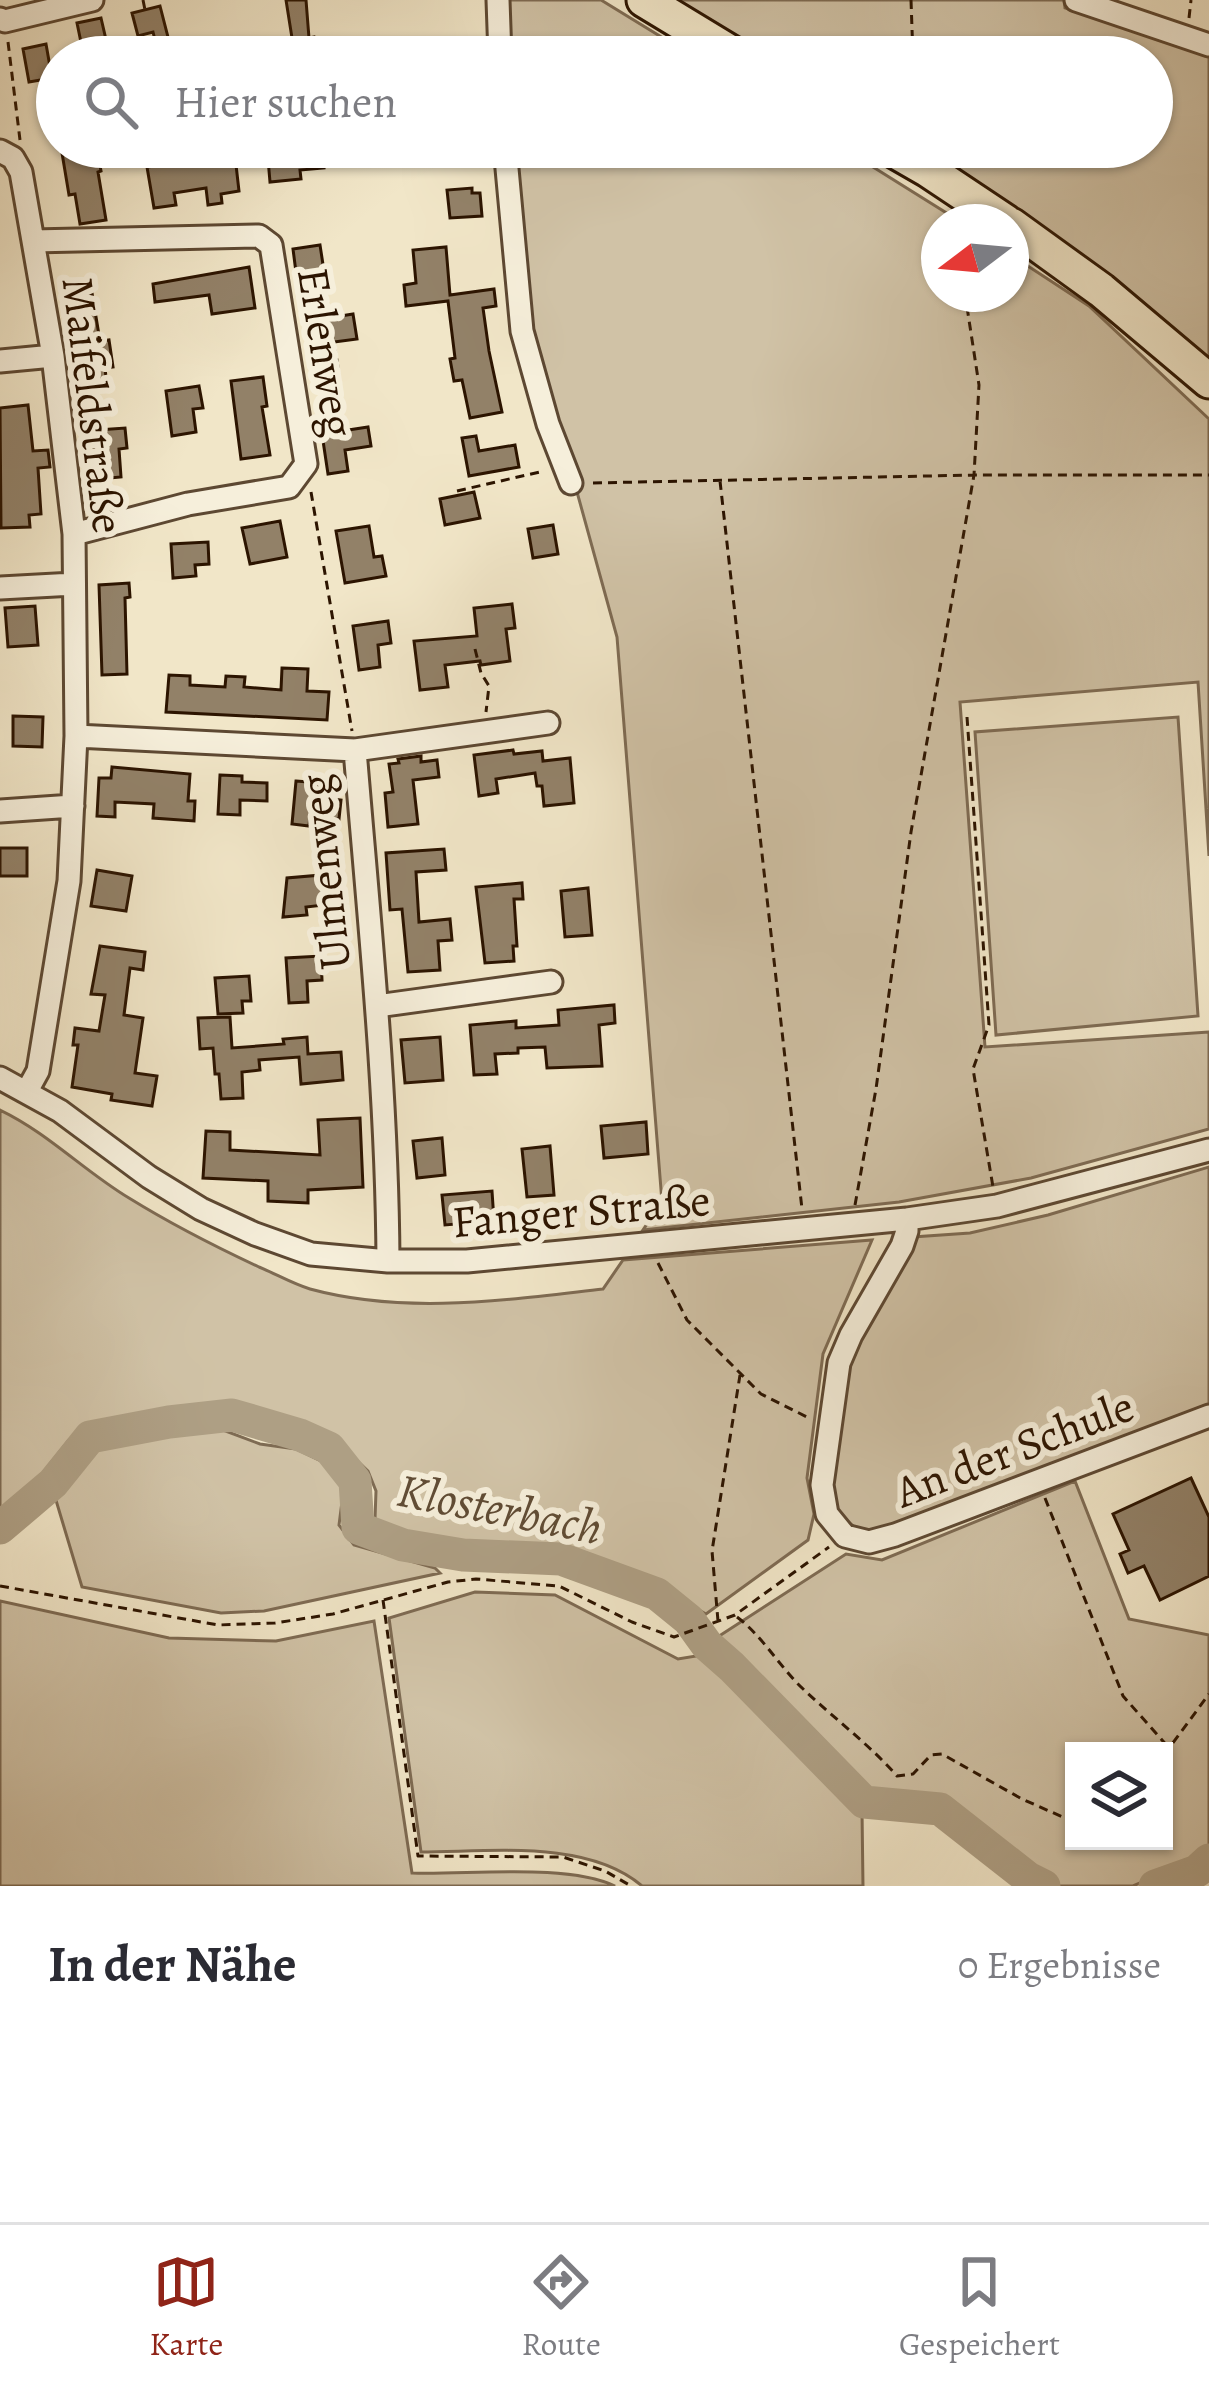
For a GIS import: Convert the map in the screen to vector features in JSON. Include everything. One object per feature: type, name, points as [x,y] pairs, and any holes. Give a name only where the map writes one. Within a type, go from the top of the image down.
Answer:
[{"type":"main road","points":[[644,0],[703,36]]},
{"type":"main road","points":[[925,168],[978,204]]},
{"type":"main road","points":[[1029,239],[1100,290],[1209,381]]},
{"type":"street","points":[[2,20],[92,0]]},
{"type":"street","points":[[498,0],[499,36]]},
{"type":"street","points":[[1076,0],[1209,46]]},
{"type":"street","name":"Maifeldstraße","points":[[7,154],[21,172],[52,356],[74,534],[76,736],[69,880],[38,1071],[27,1090]]},
{"type":"street","points":[[507,168],[522,331],[567,475]]},
{"type":"street","name":"Erlenweg","points":[[33,241],[259,236],[271,245],[306,464],[289,487],[188,504],[74,534]]},
{"type":"street","points":[[0,361],[52,356]]},
{"type":"street","points":[[0,588],[74,584]]},
{"type":"street","points":[[355,750],[548,723]]},
{"type":"street","name":"Ulmenweg","points":[[76,736],[355,750],[377,1006],[388,1262]]},
{"type":"street","points":[[0,811],[73,806]]},
{"type":"street","points":[[377,1006],[551,982]]},
{"type":"street","name":"Fanger Straße","points":[[0,1078],[60,1111],[201,1209],[311,1254],[388,1262],[467,1261],[907,1219],[997,1206],[1209,1150]]},
{"type":"street","points":[[844,1536],[827,1514],[822,1485],[839,1363],[902,1246],[907,1219]]},
{"type":"street","name":"An der Schule","points":[[844,1536],[869,1542],[895,1535],[1209,1416]]},
{"type":"path","points":[[143,0],[146,10]]},
{"type":"path","points":[[911,0],[912,36]]},
{"type":"path","points":[[2,20],[20,143],[7,154]]},
{"type":"path","points":[[852,1224],[876,1089],[911,832],[974,475],[979,385],[968,312]]},
{"type":"path","points":[[306,464],[355,750]]},
{"type":"path","points":[[457,491],[567,475],[720,481],[1209,475]]},
{"type":"path","points":[[720,481],[804,1228]]},
{"type":"path","points":[[475,650],[489,686],[482,731]]},
{"type":"path","points":[[967,717],[989,1025],[973,1069],[997,1206]]},
{"type":"path","points":[[647,1243],[687,1320],[761,1394],[829,1428]]},
{"type":"path","points":[[718,1622],[712,1551],[740,1373]]},
{"type":"path","points":[[1040,1479],[1123,1696],[1163,1742]]},
{"type":"path","points":[[0,1586],[218,1625],[314,1617],[476,1579],[559,1586],[674,1637],[735,1615],[844,1536]]},
{"type":"path","points":[[383,1600],[418,1856],[562,1857],[605,1871],[631,1886]]},
{"type":"path","points":[[735,1615],[807,1692],[897,1776],[914,1774],[931,1755],[942,1754],[1065,1818]]},
{"type":"path","points":[[1173,1742],[1209,1694]]},
{"type":"shaded area","points":[[504,0],[601,0],[660,36],[505,36]]},
{"type":"shaded area","points":[[674,0],[1064,0],[1065,8],[1149,36],[733,36]]},
{"type":"shaded area","points":[[1173,44],[1209,56],[1209,363],[1154,313],[1029,220],[1029,204],[1004,204],[947,168],[1173,168]]},
{"type":"shaded area","points":[[514,168],[875,168],[932,204],[921,204],[921,312],[1029,312],[1029,267],[1089,306],[1209,419],[1209,856],[1198,682],[960,702],[985,1047],[1209,1032],[1209,1129],[1031,1178],[899,1202],[643,1230],[662,1202],[617,637],[534,336]]},
{"type":"shaded area","points":[[1178,717],[1198,1016],[996,1035],[975,732]]},
{"type":"shaded area","points":[[0,1110],[177,1226],[297,1284],[346,1297],[456,1303],[603,1289],[623,1260],[872,1240],[823,1354],[807,1478],[814,1514],[808,1540],[706,1614],[640,1580],[570,1554],[522,1545],[450,1544],[386,1524],[375,1519],[376,1491],[368,1471],[350,1454],[307,1425],[270,1420],[242,1408],[159,1416],[84,1432],[69,1440],[27,1493],[0,1517]]},
{"type":"shaded area","points":[[1209,1167],[1209,1404],[883,1530],[857,1529],[832,1509],[829,1491],[848,1361],[913,1237],[970,1233],[1048,1215]]},
{"type":"shaded area","points":[[223,1430],[260,1444],[296,1449],[325,1463],[344,1486],[339,1525],[354,1545],[440,1573],[264,1611],[221,1613],[82,1587],[55,1497],[99,1449],[163,1434]]},
{"type":"shaded area","points":[[1075,1481],[1129,1619],[1209,1635],[1209,1851],[1133,1886],[1058,1886],[1007,1857],[939,1803],[866,1799],[713,1640],[846,1554],[882,1560]]},
{"type":"shaded area","points":[[475,1592],[555,1595],[678,1659],[708,1654],[862,1810],[863,1886],[642,1886],[620,1871],[566,1855],[507,1850],[421,1852],[389,1618]]},
{"type":"shaded area","points":[[0,1601],[169,1638],[276,1641],[374,1621],[412,1873],[544,1872],[615,1886],[0,1886]]},
{"type":"building","points":[[286,0],[306,0],[309,36],[292,36]]},
{"type":"building","points":[[160,6],[168,36],[153,32],[138,36],[132,13]]},
{"type":"building","points":[[101,18],[105,36],[80,36],[77,23]]},
{"type":"building","points":[[36,46],[36,81],[29,82],[23,49]]},
{"type":"building","points":[[64,168],[100,168],[106,220],[80,224],[75,194],[69,195]]},
{"type":"building","points":[[147,168],[236,168],[239,191],[221,194],[222,203],[208,205],[206,188],[174,193],[176,205],[154,208]]},
{"type":"building","points":[[269,168],[324,168],[300,170],[301,179],[270,182]]},
{"type":"building","points":[[472,188],[472,193],[480,193],[482,216],[450,218],[447,190]]},
{"type":"building","points":[[320,245],[326,284],[298,288],[293,249]]},
{"type":"building","points":[[446,247],[450,295],[494,289],[496,306],[483,308],[502,412],[470,418],[462,380],[454,381],[448,301],[406,306],[404,285],[416,283],[413,250]]},
{"type":"building","points":[[249,267],[255,308],[212,314],[209,295],[155,302],[153,284]]},
{"type":"building","points":[[92,293],[100,341],[109,340],[113,367],[105,368],[107,387],[80,390],[67,298]]},
{"type":"building","points":[[353,314],[357,339],[334,342],[338,367],[314,371],[304,322]]},
{"type":"building","points":[[263,377],[267,406],[262,407],[270,455],[241,459],[231,381]]},
{"type":"building","points":[[199,386],[203,408],[193,409],[196,432],[172,436],[166,391]]},
{"type":"building","points":[[28,405],[33,451],[48,450],[50,467],[38,468],[41,514],[29,515],[30,527],[1,528],[0,408]]},
{"type":"building","points":[[368,427],[371,446],[345,450],[348,471],[328,474],[322,434]]},
{"type":"building","points":[[125,428],[127,448],[119,449],[121,477],[88,480],[84,431]]},
{"type":"building","points":[[476,436],[479,451],[515,445],[519,467],[469,476],[462,438]]},
{"type":"building","points":[[474,492],[480,518],[445,525],[440,499]]},
{"type":"building","points":[[280,521],[287,557],[250,564],[242,528]]},
{"type":"building","points":[[553,525],[558,554],[533,558],[528,529]]},
{"type":"building","points":[[369,526],[374,557],[382,556],[386,576],[345,583],[336,531]]},
{"type":"building","points":[[208,542],[209,564],[195,565],[196,576],[173,578],[171,544]]},
{"type":"building","points":[[129,583],[130,597],[125,598],[127,674],[102,675],[99,585]]},
{"type":"building","points":[[512,604],[515,628],[506,629],[510,661],[445,665],[448,687],[420,690],[414,641],[477,636],[474,608]]},
{"type":"building","points":[[35,606],[38,645],[8,647],[5,608]]},
{"type":"building","points":[[388,621],[391,643],[378,645],[380,667],[359,670],[353,626]]},
{"type":"building","points":[[282,668],[308,669],[307,691],[329,692],[327,720],[166,712],[169,675],[190,676],[190,685],[225,687],[226,676],[245,677],[244,687],[281,690]]},
{"type":"building","points":[[13,716],[43,717],[42,747],[13,746]]},
{"type":"building","points":[[513,750],[514,754],[542,751],[543,761],[570,758],[574,803],[544,806],[535,773],[496,779],[498,793],[479,796],[474,755]]},
{"type":"building","points":[[421,756],[421,762],[437,760],[439,777],[413,780],[418,824],[388,827],[385,793],[393,792],[389,764]]},
{"type":"building","points":[[112,767],[190,774],[188,801],[195,801],[194,821],[153,818],[154,804],[115,802],[115,817],[97,816],[99,778],[111,778]]},
{"type":"building","points":[[220,775],[267,783],[267,801],[240,800],[240,815],[218,814]]},
{"type":"building","points":[[296,781],[333,784],[332,799],[341,800],[339,819],[310,816],[309,826],[292,824]]},
{"type":"building","points":[[0,848],[27,848],[27,876],[0,876]]},
{"type":"building","points":[[444,849],[446,870],[416,872],[419,922],[450,919],[452,940],[438,941],[440,970],[408,972],[402,909],[390,910],[386,853]]},
{"type":"building","points":[[97,870],[132,876],[126,911],[91,906]]},
{"type":"building","points":[[322,875],[324,905],[306,907],[307,915],[283,917],[287,878]]},
{"type":"building","points":[[522,883],[523,899],[514,899],[514,961],[485,963],[476,887]]},
{"type":"building","points":[[588,888],[592,935],[565,937],[561,891]]},
{"type":"building","points":[[100,946],[145,952],[143,970],[130,968],[124,1015],[143,1018],[135,1073],[157,1076],[152,1106],[111,1100],[112,1094],[72,1087],[78,1045],[73,1045],[75,1028],[99,1031],[105,995],[91,994]]},
{"type":"building","points":[[321,956],[322,980],[307,981],[308,1002],[289,1003],[286,958]]},
{"type":"building","points":[[249,976],[251,1001],[242,1001],[243,1013],[218,1014],[215,978]]},
{"type":"building","points":[[614,1005],[615,1023],[599,1025],[602,1066],[547,1068],[545,1047],[518,1048],[518,1053],[495,1054],[497,1074],[474,1075],[470,1025],[516,1021],[516,1028],[559,1025],[558,1010]]},
{"type":"building","points":[[230,1017],[232,1048],[307,1037],[308,1054],[341,1052],[343,1080],[301,1084],[299,1057],[259,1060],[260,1070],[242,1072],[243,1098],[221,1099],[213,1048],[200,1049],[198,1018]]},
{"type":"building","points":[[440,1037],[443,1080],[405,1083],[401,1040]]},
{"type":"building","points":[[360,1118],[363,1187],[308,1190],[308,1203],[268,1201],[268,1181],[203,1178],[206,1131],[230,1132],[230,1150],[320,1155],[318,1120]]},
{"type":"building","points":[[646,1122],[648,1154],[604,1158],[601,1126]]},
{"type":"building","points":[[442,1138],[445,1175],[417,1178],[413,1141]]},
{"type":"building","points":[[550,1146],[554,1195],[527,1197],[522,1149]]},
{"type":"building","points":[[492,1191],[494,1221],[445,1225],[442,1195]]},
{"type":"building","points":[[1191,1478],[1209,1517],[1209,1576],[1160,1600],[1144,1566],[1128,1573],[1120,1554],[1129,1550],[1113,1514]]},
{"type":"waterway","name":"Klosterbach","points":[[0,1528],[53,1483],[90,1437],[232,1415],[300,1435],[329,1448],[355,1481],[358,1528],[403,1545],[463,1555],[561,1559],[657,1594],[689,1620],[707,1645],[864,1802],[940,1809],[1044,1886]]},
{"type":"waterway","name":"Klosterbach","points":[[1155,1886],[1197,1871],[1209,1860]]},
{"type":"waterway","name":"Klosterbach","points":[[1197,1871],[1200,1877]]}]
